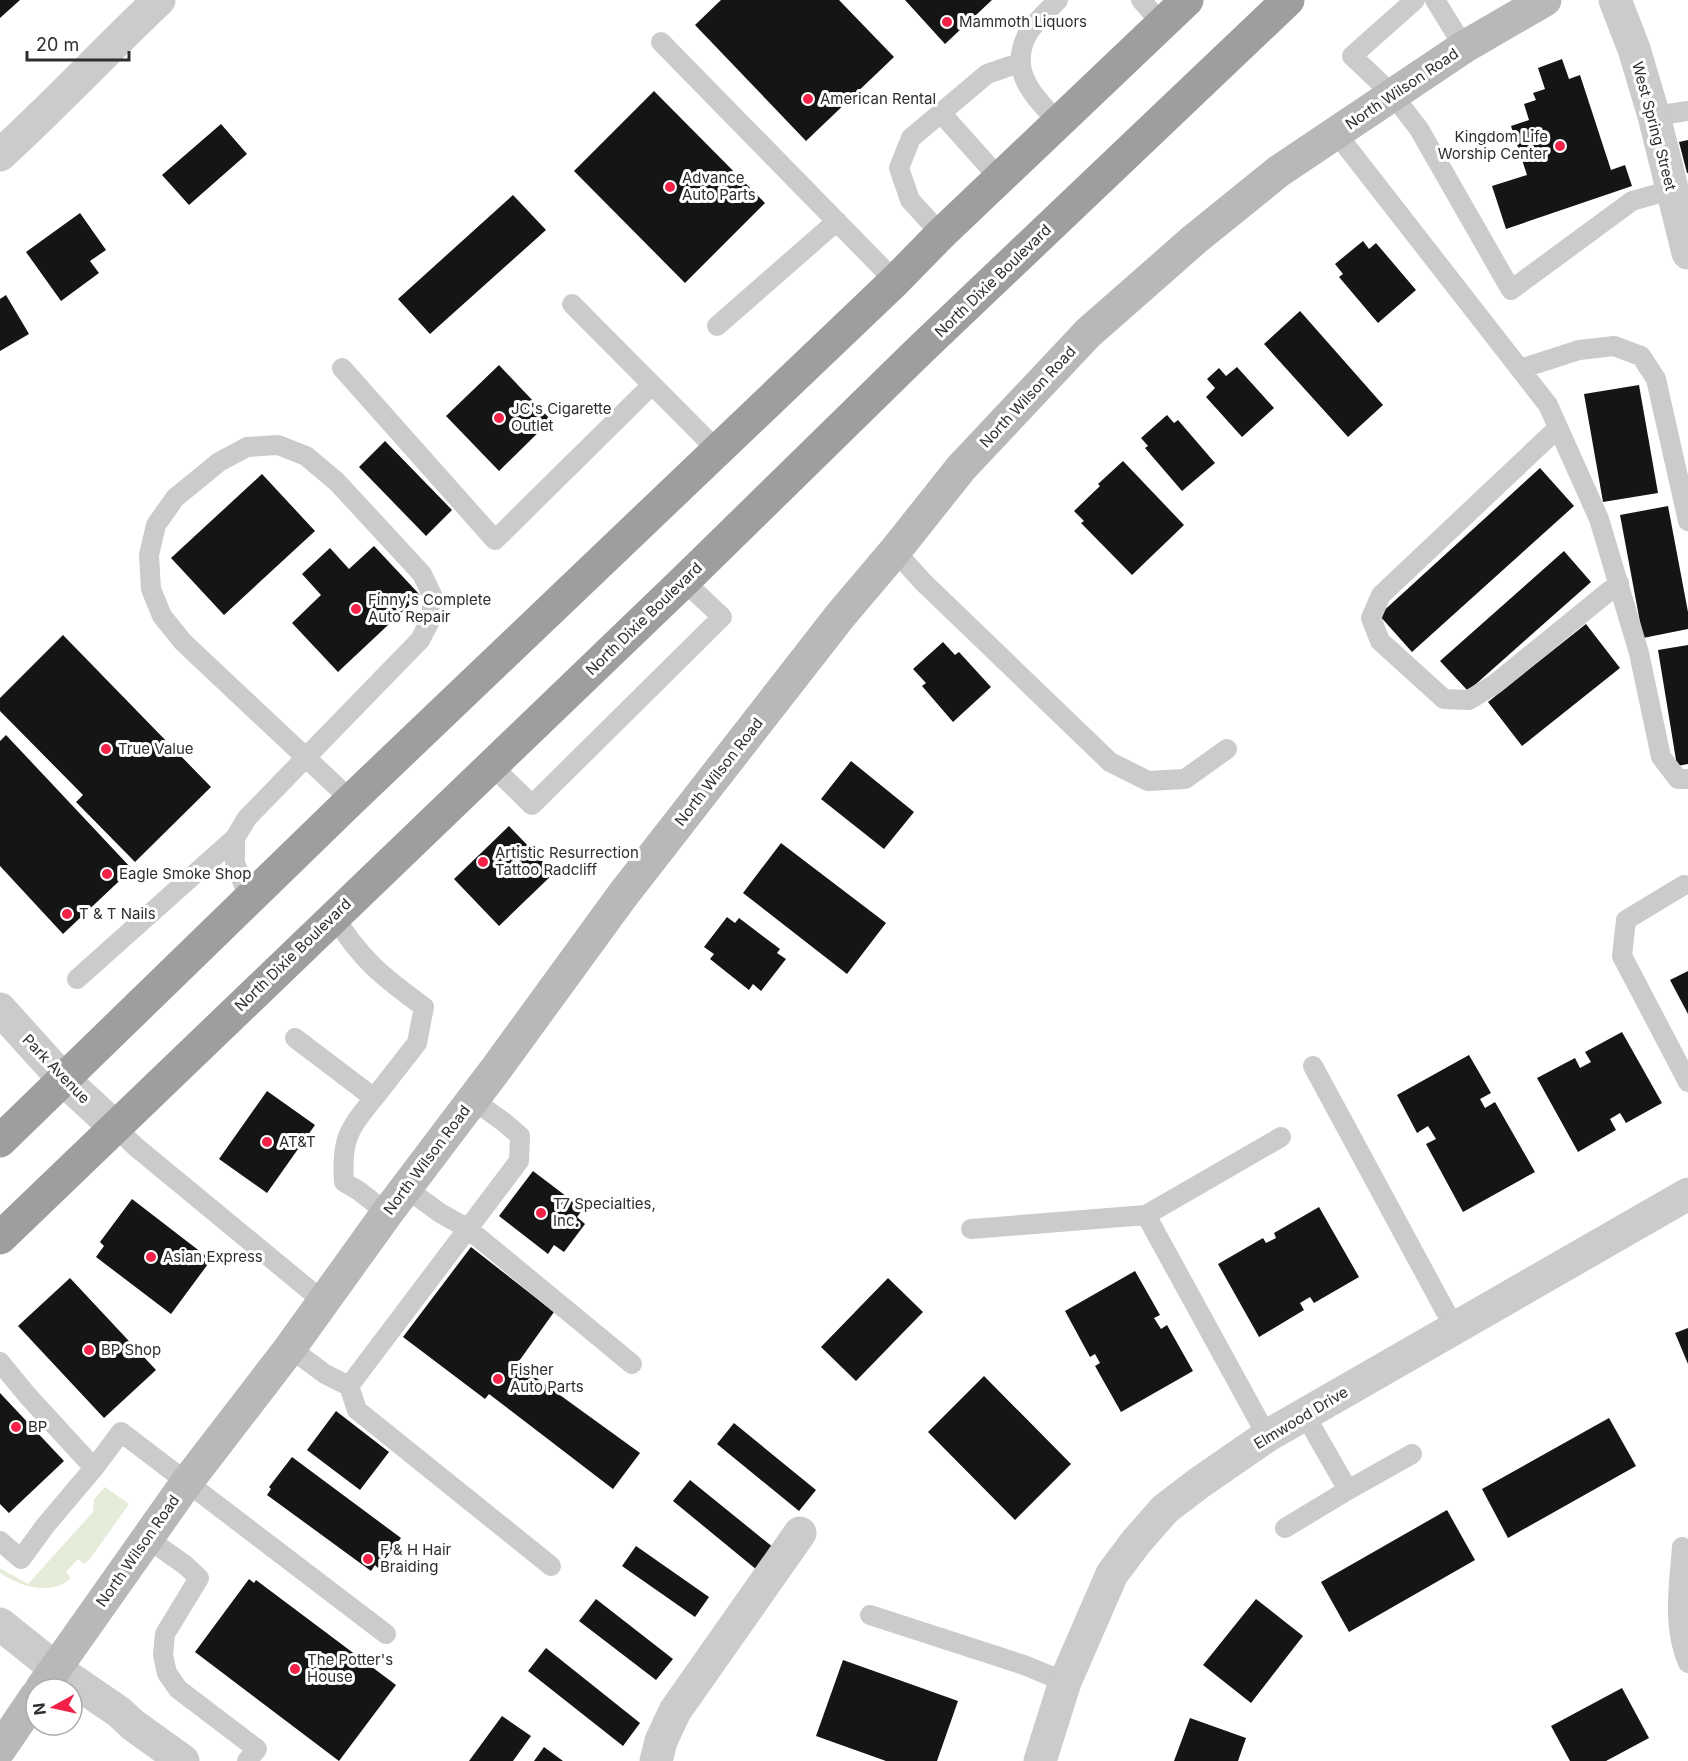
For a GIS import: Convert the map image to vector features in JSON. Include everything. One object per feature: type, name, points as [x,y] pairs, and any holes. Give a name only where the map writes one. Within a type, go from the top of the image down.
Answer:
[{"type":"highway","points":[[0,1142],[249,898],[1059,123],[1151,12],[1186,0]]},
{"type":"highway","name":"North Dixie Boulevard","points":[[0,1238],[684,581],[920,350],[1288,0]]},
{"type":"main road","name":"North Wilson Road","points":[[49,1677],[187,1482],[290,1348],[622,896],[840,616],[961,468],[1088,333],[1212,225],[1279,171],[1464,47],[1545,0]]},
{"type":"main road","points":[[0,1749],[24,1714]]},
{"type":"street","points":[[0,155],[159,0]]},
{"type":"street","name":"West Spring Street","points":[[1615,0],[1634,49],[1654,116],[1688,253]]},
{"type":"street","name":"Park Avenue","points":[[0,1009],[64,1080],[115,1127]]},
{"type":"street","name":"Elmwood Drive","points":[[1040,1761],[1065,1682],[1112,1574],[1165,1509],[1267,1436],[1688,1194]]},
{"type":"street","points":[[656,1761],[661,1741],[675,1711],[800,1533]]},
{"type":"street","points":[[0,1624],[46,1677]]},
{"type":"street","points":[[84,1696],[119,1712],[133,1725],[183,1761]]},
{"type":"lane","points":[[1058,0],[1028,34],[1019,63],[1029,90],[1059,123]]},
{"type":"lane","points":[[1415,0],[1352,56],[1392,94],[1419,129],[1511,290],[1632,201],[1671,190]]},
{"type":"lane","points":[[1435,0],[1464,47]]},
{"type":"lane","points":[[661,42],[895,281]]},
{"type":"lane","points":[[941,234],[910,200],[899,168],[911,138],[987,74],[1019,63]]},
{"type":"lane","points":[[1654,116],[1688,111]]},
{"type":"lane","points":[[941,113],[1000,179]]},
{"type":"lane","points":[[1336,134],[1548,405],[1599,519],[1639,653],[1661,757],[1677,778],[1688,779]]},
{"type":"lane","points":[[717,326],[837,221]]},
{"type":"lane","points":[[572,304],[717,451]]},
{"type":"lane","points":[[1520,369],[1579,350],[1614,346],[1641,356],[1656,379],[1688,521]]},
{"type":"lane","points":[[342,368],[495,540],[652,385]]},
{"type":"lane","points":[[1558,428],[1381,595],[1371,618],[1380,641],[1444,699],[1469,700],[1495,684],[1619,583]]},
{"type":"lane","points":[[77,979],[235,838],[247,818],[305,758],[420,640],[431,619],[433,597],[422,574],[337,482],[306,456],[279,445],[247,447],[219,462],[176,498],[156,525],[149,555],[151,589],[162,616],[183,642],[305,758],[351,800]]},
{"type":"lane","points":[[895,551],[923,582],[1050,701],[1110,762],[1148,781],[1185,779],[1227,749]]},
{"type":"lane","points":[[491,765],[532,805],[722,617],[684,581]]},
{"type":"lane","points":[[235,838],[235,863],[249,898]]},
{"type":"lane","points":[[1684,885],[1626,920],[1622,956],[1688,1082]]},
{"type":"lane","points":[[334,916],[350,942],[383,977],[424,1007],[417,1043],[352,1125],[342,1156],[344,1182],[387,1214]]},
{"type":"lane","points":[[295,1038],[374,1098]]},
{"type":"lane","points":[[1313,1066],[1454,1327]]},
{"type":"lane","points":[[349,1386],[519,1161],[520,1136],[473,1100]]},
{"type":"lane","points":[[115,1127],[136,1148],[324,1302]]},
{"type":"lane","points":[[971,1229],[1146,1215],[1281,1137]]},
{"type":"lane","points":[[406,1188],[440,1213],[467,1228],[632,1364]]},
{"type":"lane","points":[[1146,1215],[1267,1436]]},
{"type":"lane","points":[[290,1348],[325,1374],[349,1386],[357,1410],[551,1566]]},
{"type":"lane","points":[[0,1362],[94,1468]]},
{"type":"lane","points":[[1305,1415],[1348,1490]]},
{"type":"lane","points":[[0,1541],[21,1559],[121,1432],[386,1634]]},
{"type":"lane","points":[[1285,1528],[1412,1454]]},
{"type":"lane","points":[[147,1538],[199,1578],[165,1634],[163,1655],[167,1673],[178,1689],[257,1749],[247,1761]]},
{"type":"lane","points":[[1682,1547],[1677,1608],[1682,1648],[1688,1663]]},
{"type":"lane","points":[[870,1614],[1024,1665],[1065,1682]]},
{"type":"green space","points":[[105,1487],[129,1504],[90,1559],[84,1564],[78,1559],[66,1572],[71,1578],[54,1587],[35,1588],[0,1573],[0,1568],[28,1584],[93,1512],[94,1499]]},
{"type":"building","points":[[0,0],[20,0],[0,18]]},
{"type":"building","name":"American Rental","points":[[721,0],[839,0],[894,57],[806,141],[695,25]]},
{"type":"building","name":"Mammoth Liquors","points":[[905,0],[992,0],[945,44]]},
{"type":"building","name":"Kingdom Life Worship Center","points":[[1562,59],[1569,79],[1580,75],[1611,170],[1625,165],[1632,186],[1506,229],[1492,186],[1527,175],[1511,126],[1529,120],[1524,104],[1536,100],[1533,93],[1545,89],[1538,68]]},
{"type":"building","name":"Advance Auto Parts","points":[[654,91],[765,203],[685,283],[574,171]]},
{"type":"building","points":[[221,124],[247,154],[189,205],[162,175]]},
{"type":"building","points":[[1688,140],[1688,173],[1687,173],[1679,142]]},
{"type":"building","points":[[513,195],[546,230],[430,334],[398,299]]},
{"type":"building","points":[[80,213],[106,250],[90,261],[99,273],[61,301],[26,252]]},
{"type":"building","points":[[1363,241],[1369,249],[1376,243],[1416,290],[1378,323],[1339,277],[1343,274],[1335,264]]},
{"type":"building","points":[[6,295],[29,334],[0,351],[0,299]]},
{"type":"building","points":[[1300,311],[1383,405],[1348,437],[1264,344]]},
{"type":"building","name":"JC's Cigarette Outlet","points":[[499,365],[551,420],[499,471],[446,416]]},
{"type":"building","points":[[1237,367],[1274,408],[1242,437],[1206,397],[1215,388],[1207,379],[1219,368],[1226,376]]},
{"type":"building","points":[[1639,385],[1658,493],[1603,502],[1584,394]]},
{"type":"building","points":[[1167,415],[1174,423],[1178,420],[1215,463],[1182,491],[1145,448],[1148,446],[1141,438]]},
{"type":"building","points":[[385,441],[452,510],[426,536],[359,467]]},
{"type":"building","points":[[1123,461],[1184,525],[1132,575],[1081,523],[1084,521],[1074,511]]},
{"type":"building","points":[[1540,468],[1574,506],[1412,652],[1379,615]]},
{"type":"building","points":[[262,474],[315,531],[224,615],[171,558]]},
{"type":"building","points":[[1668,506],[1688,612],[1688,629],[1643,638],[1620,515]]},
{"type":"building","name":"Finny's Complete Auto Repair","points":[[374,546],[420,595],[338,672],[292,623],[321,595],[302,574],[330,548],[349,569]]},
{"type":"building","points":[[1564,551],[1591,582],[1468,691],[1440,661]]},
{"type":"building","points":[[1586,624],[1620,668],[1522,746],[1488,702]]},
{"type":"building","name":"True Value","points":[[63,635],[211,787],[135,862],[76,802],[83,795],[0,711],[0,698]]},
{"type":"building","points":[[943,642],[955,655],[959,652],[991,687],[953,722],[922,686],[926,683],[913,669]]},
{"type":"building","points":[[1688,645],[1688,764],[1677,766],[1658,650]]},
{"type":"building","points":[[6,735],[132,869],[63,934],[0,866],[0,741]]},
{"type":"building","points":[[851,761],[914,812],[884,849],[821,799]]},
{"type":"building","points":[[509,826],[554,873],[499,926],[454,879]]},
{"type":"building","points":[[781,843],[886,923],[847,974],[743,893]]},
{"type":"building","points":[[727,917],[735,923],[739,918],[780,949],[777,953],[786,959],[761,991],[753,984],[749,990],[710,959],[714,954],[704,947]]},
{"type":"building","points":[[1688,971],[1688,1014],[1670,980]]},
{"type":"building","points":[[1622,1032],[1662,1103],[1626,1123],[1620,1113],[1610,1119],[1616,1130],[1578,1152],[1537,1078],[1575,1058],[1580,1068],[1591,1062],[1585,1052]]},
{"type":"building","points":[[1469,1055],[1491,1093],[1480,1099],[1485,1108],[1495,1102],[1535,1172],[1463,1212],[1426,1144],[1436,1139],[1428,1126],[1417,1133],[1397,1095]]},
{"type":"building","name":"AT&T","points":[[267,1091],[315,1125],[267,1193],[219,1159]]},
{"type":"building","name":"T7 Specialties, Inc.","points":[[533,1171],[583,1209],[577,1217],[585,1224],[564,1252],[554,1245],[548,1254],[499,1216]]},
{"type":"building","name":"Asian Express","points":[[132,1199],[206,1256],[203,1260],[208,1264],[171,1314],[96,1257],[104,1246],[100,1242]]},
{"type":"building","points":[[1319,1207],[1359,1277],[1314,1303],[1310,1297],[1300,1303],[1304,1310],[1259,1337],[1218,1264],[1263,1238],[1266,1243],[1276,1238],[1274,1233]]},
{"type":"building","name":"Fisher Auto Parts","points":[[471,1247],[554,1312],[517,1364],[640,1453],[613,1489],[489,1394],[485,1399],[403,1337]]},
{"type":"building","points":[[1135,1271],[1160,1315],[1154,1318],[1161,1329],[1167,1325],[1193,1371],[1121,1412],[1095,1366],[1100,1363],[1095,1354],[1090,1357],[1065,1311]]},
{"type":"building","name":"BP Shop","points":[[70,1278],[156,1370],[104,1418],[18,1326]]},
{"type":"building","points":[[888,1278],[923,1312],[856,1381],[821,1347]]},
{"type":"building","points":[[1688,1328],[1688,1364],[1675,1333]]},
{"type":"building","points":[[984,1376],[1071,1464],[1015,1520],[928,1432]]},
{"type":"building","name":"BP","points":[[0,1393],[64,1461],[9,1513],[0,1504]]},
{"type":"building","points":[[336,1411],[389,1452],[360,1490],[307,1450]]},
{"type":"building","points":[[1609,1418],[1636,1466],[1508,1538],[1482,1489]]},
{"type":"building","points":[[734,1423],[816,1490],[799,1511],[717,1444]]},
{"type":"building","points":[[292,1457],[401,1538],[378,1568],[375,1565],[371,1571],[267,1495],[271,1489],[269,1487]]},
{"type":"building","points":[[690,1480],[774,1548],[757,1570],[673,1501]]},
{"type":"building","points":[[1447,1510],[1475,1560],[1349,1632],[1321,1582]]},
{"type":"building","points":[[636,1546],[709,1597],[695,1617],[622,1566]]},
{"type":"building","name":"The Potter's House","points":[[249,1579],[254,1583],[256,1580],[396,1685],[339,1761],[195,1652]]},
{"type":"building","points":[[596,1599],[673,1659],[656,1680],[579,1621]]},
{"type":"building","points":[[1256,1599],[1303,1636],[1251,1703],[1203,1665]]},
{"type":"building","points":[[546,1648],[640,1723],[623,1746],[528,1671]]},
{"type":"building","points":[[843,1660],[958,1701],[937,1761],[886,1761],[816,1736]]},
{"type":"building","points":[[1622,1688],[1649,1738],[1606,1761],[1570,1761],[1551,1726]]},
{"type":"building","points":[[502,1716],[531,1736],[513,1761],[469,1761]]},
{"type":"building","points":[[1190,1718],[1246,1738],[1238,1761],[1174,1761]]},
{"type":"building","points":[[544,1747],[563,1761],[534,1761]]},
{"type":"place","name":"Mammoth Liquors","points":[[947,22]]},
{"type":"place","name":"American Rental","points":[[808,99]]},
{"type":"place","name":"Kingdom Life Worship Center","points":[[1560,146]]},
{"type":"place","name":"Advance Auto Parts","points":[[670,187]]},
{"type":"place","name":"JC's Cigarette Outlet","points":[[499,418]]},
{"type":"place","name":"Finny's Complete Auto Repair","points":[[356,609]]},
{"type":"place","name":"True Value","points":[[106,749]]},
{"type":"place","name":"Artistic Resurrection Tattoo Radcliff","points":[[483,862]]},
{"type":"place","name":"Eagle Smoke Shop","points":[[107,874]]},
{"type":"place","name":"T & T Nails","points":[[67,914]]},
{"type":"place","name":"AT&T","points":[[267,1142]]},
{"type":"place","name":"T7 Specialties, Inc.","points":[[541,1213]]},
{"type":"place","name":"Asian Express","points":[[151,1257]]},
{"type":"place","name":"BP Shop","points":[[89,1350]]},
{"type":"place","name":"Fisher Auto Parts","points":[[498,1379]]},
{"type":"place","name":"BP","points":[[16,1427]]},
{"type":"place","name":"F & H Hair Braiding","points":[[368,1559]]},
{"type":"place","name":"The Potter's House","points":[[295,1669]]}]
